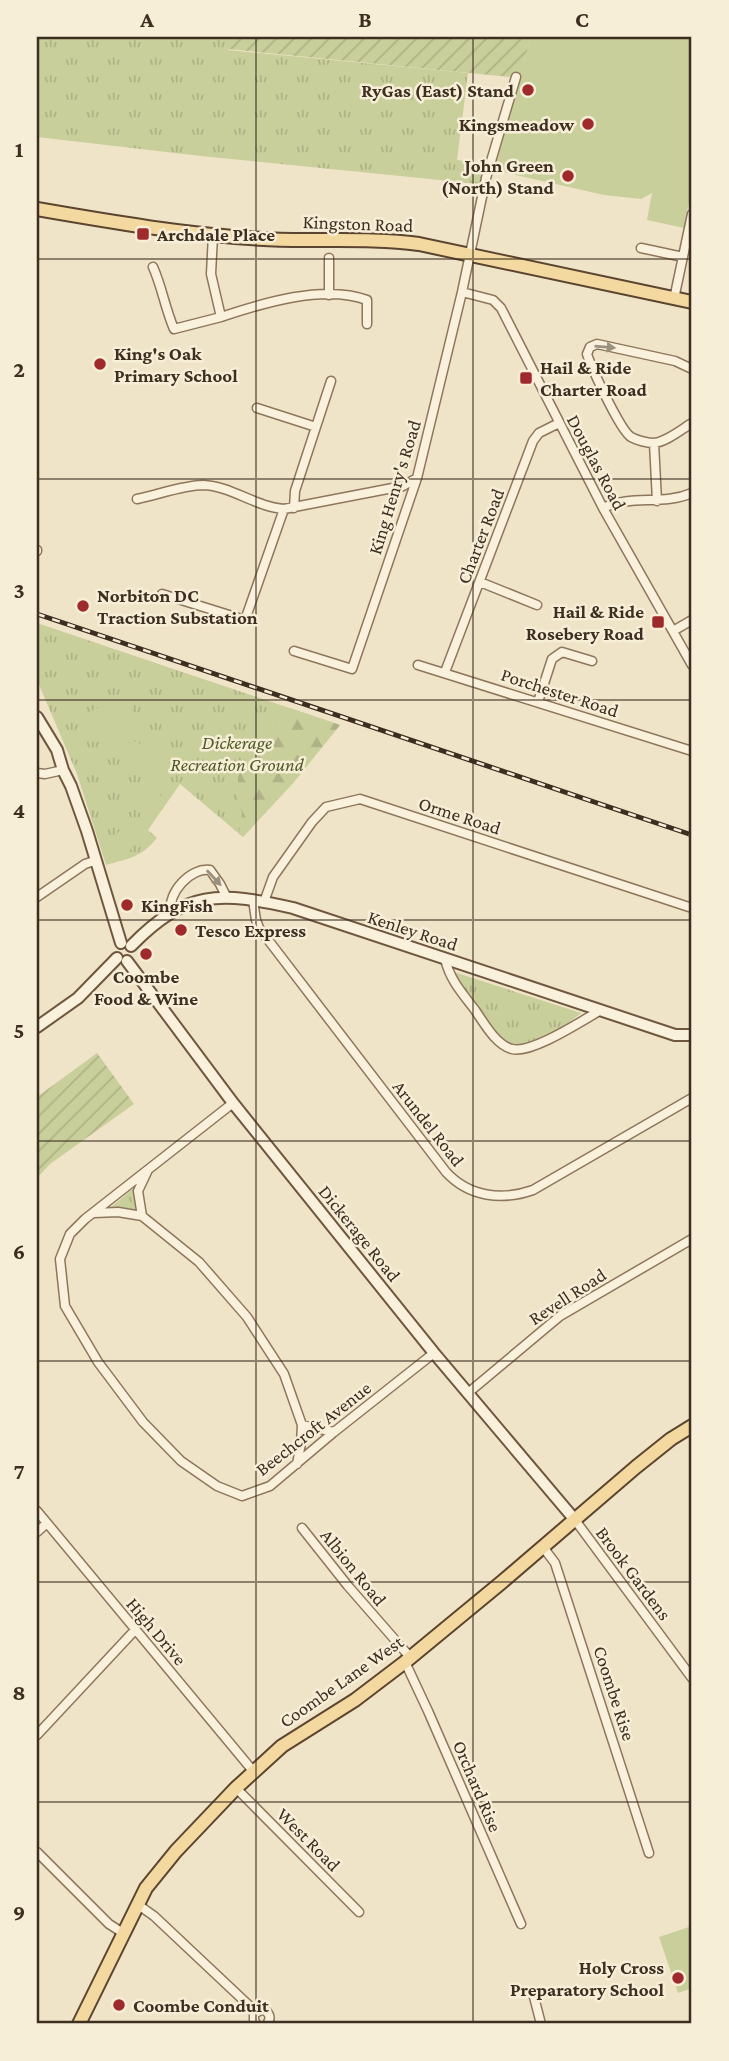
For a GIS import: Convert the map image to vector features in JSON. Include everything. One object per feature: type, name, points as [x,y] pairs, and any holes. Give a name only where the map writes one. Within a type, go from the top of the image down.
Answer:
[{"type":"main road","name":"Kingston Road","points":[[37,209],[213,235],[278,239],[392,240],[471,254],[692,302]]},
{"type":"main road","name":"Coombe Lane West","points":[[79,2024],[137,1904],[156,1874],[253,1771],[294,1737],[338,1711],[407,1660],[660,1447],[692,1426]]},
{"type":"street","name":"King Henry's Road","points":[[294,651],[352,669],[417,478],[471,254],[486,178],[516,77]]},
{"type":"street","points":[[674,299],[692,214]]},
{"type":"street","points":[[213,235],[211,274],[221,317]]},
{"type":"street","points":[[641,248],[683,257]]},
{"type":"street","points":[[329,295],[330,258]]},
{"type":"street","points":[[153,267],[162,286],[165,307],[174,328],[301,296],[329,295],[367,300],[367,324]]},
{"type":"street","name":"Douglas Road","points":[[462,292],[493,300],[500,308],[603,508],[692,665]]},
{"type":"street","points":[[692,369],[675,361],[606,345],[597,344],[588,350],[587,354],[619,421],[630,437],[654,443],[692,423]]},
{"type":"street","points":[[295,508],[295,491],[331,382]]},
{"type":"street","points":[[257,408],[316,427]]},
{"type":"street","name":"Charter Road","points":[[445,672],[533,441],[539,433],[559,423]]},
{"type":"street","points":[[654,443],[657,501]]},
{"type":"street","points":[[138,499],[202,485],[271,508],[284,509],[403,486],[417,478]]},
{"type":"street","points":[[603,508],[623,500],[657,501],[692,493]]},
{"type":"street","points":[[162,594],[245,620],[284,509]]},
{"type":"street","points":[[480,582],[537,605]]},
{"type":"street","points":[[673,631],[692,620]]},
{"type":"street","points":[[538,702],[552,659],[557,654],[562,652],[592,661]]},
{"type":"street","name":"Porchester Road","points":[[418,665],[692,751]]},
{"type":"street","points":[[37,717],[57,750],[78,805],[94,860],[126,944],[133,951],[133,955],[122,960],[78,998],[37,1027]]},
{"type":"street","points":[[37,773],[63,770]]},
{"type":"street","name":"Orme Road","points":[[259,901],[312,822],[327,807],[360,799],[692,908]]},
{"type":"street","points":[[37,897],[94,860]]},
{"type":"street","points":[[171,912],[169,904],[173,896],[190,874],[201,869],[210,870],[227,898]]},
{"type":"street","name":"Kenley Road","points":[[126,944],[171,912],[196,901],[227,898],[259,901],[293,908],[675,1035],[692,1035]]},
{"type":"street","name":"Arundel Road","points":[[259,901],[256,920],[259,928],[446,1172],[464,1188],[496,1196],[520,1195],[533,1190],[692,1098]]},
{"type":"street","points":[[445,959],[449,974],[487,1028],[500,1042],[513,1049],[531,1048],[601,1010]]},
{"type":"street","name":"Dickerage Road","points":[[122,960],[233,1103],[435,1353],[575,1520]]},
{"type":"street","name":"Beechcroft Avenue","points":[[233,1103],[70,1234],[60,1259],[65,1306],[98,1362],[143,1422],[181,1461],[217,1486],[242,1496],[270,1486],[435,1353]]},
{"type":"street","points":[[142,1216],[138,1191],[148,1169]]},
{"type":"street","points":[[94,1213],[118,1212],[142,1216],[199,1262],[247,1317],[284,1374],[302,1425],[297,1464]]},
{"type":"street","name":"Revell Road","points":[[468,1393],[560,1316],[692,1239]]},
{"type":"street","points":[[302,1425],[334,1432]]},
{"type":"street","name":"High Drive","points":[[37,1511],[253,1771]]},
{"type":"street","name":"Brook Gardens","points":[[575,1520],[692,1678]]},
{"type":"street","points":[[37,1532],[47,1523]]},
{"type":"street","name":"Albion Road","points":[[302,1528],[407,1660]]},
{"type":"street","name":"Coombe Rise","points":[[543,1547],[555,1563],[649,1853]]},
{"type":"street","points":[[37,1735],[135,1630]]},
{"type":"street","name":"Orchard Rise","points":[[407,1660],[521,1924]]},
{"type":"street","name":"West Road","points":[[236,1788],[359,1912]]},
{"type":"street","points":[[37,1852],[108,1924],[123,1933]]},
{"type":"street","points":[[137,1904],[154,1916],[256,2012]]},
{"type":"street","points":[[533,1993],[541,2024]]},
{"type":"street","points":[[256,2024],[253,2017],[261,2010],[268,2012],[270,2017],[267,2024]]},
{"type":"green space","points":[[37,37],[231,37],[228,50],[468,73],[457,160],[487,164],[479,184],[37,137]]},
{"type":"green space","points":[[231,37],[531,37],[520,78],[227,49]]},
{"type":"green space","name":"Kingsmeadow","points":[[531,37],[692,37],[692,187],[684,228],[647,220],[652,193],[641,199],[604,195],[494,170]]},
{"type":"green space","name":"Dickerage Recreation Ground","points":[[37,623],[340,725],[293,783],[243,837],[180,784],[148,830],[157,838],[151,845],[134,856],[106,865],[77,774],[37,680]]},
{"type":"green space","points":[[126,696],[137,724],[92,742],[81,715]]},
{"type":"green space","points":[[290,708],[340,725],[293,783],[243,837],[239,833],[242,813],[238,799],[238,777],[250,750],[274,728]]},
{"type":"green space","points":[[131,739],[139,744],[149,743],[178,764],[156,787],[131,760],[128,761],[124,752]]},
{"type":"green space","points":[[154,789],[164,799],[145,818],[135,808]]},
{"type":"green space","points":[[132,819],[139,823],[146,833],[123,857],[108,842]]},
{"type":"green space","points":[[454,972],[581,1013],[541,1040],[515,1046],[490,1025]]},
{"type":"green space","points":[[97,1053],[134,1104],[50,1164],[37,1178],[37,1097]]},
{"type":"green space","points":[[134,1188],[137,1211],[111,1207]]},
{"type":"green space","points":[[692,1926],[692,1988],[678,1993],[659,1937]]},
{"type":"railway","points":[[37,614],[692,835]]},
{"type":"place","name":"RyGas (East) Stand","points":[[528,90]]},
{"type":"place","name":"Kingsmeadow","points":[[588,124]]},
{"type":"place","name":"John Green (North) Stand","points":[[568,176]]},
{"type":"place","name":"Archdale Place","points":[[143,234]]},
{"type":"place","name":"King's Oak Primary School","points":[[100,364]]},
{"type":"place","name":"Hail & Ride Charter Road","points":[[526,378]]},
{"type":"place","name":"Norbiton DC Traction Substation","points":[[83,606]]},
{"type":"place","name":"Hail & Ride Rosebery Road","points":[[658,622]]},
{"type":"place","name":"KingFish","points":[[127,905]]},
{"type":"place","name":"Tesco Express","points":[[181,930]]},
{"type":"place","name":"Coombe Food & Wine","points":[[146,954]]},
{"type":"place","name":"Holy Cross Preparatory School","points":[[678,1978]]},
{"type":"place","name":"Coombe Conduit","points":[[119,2005]]}]
